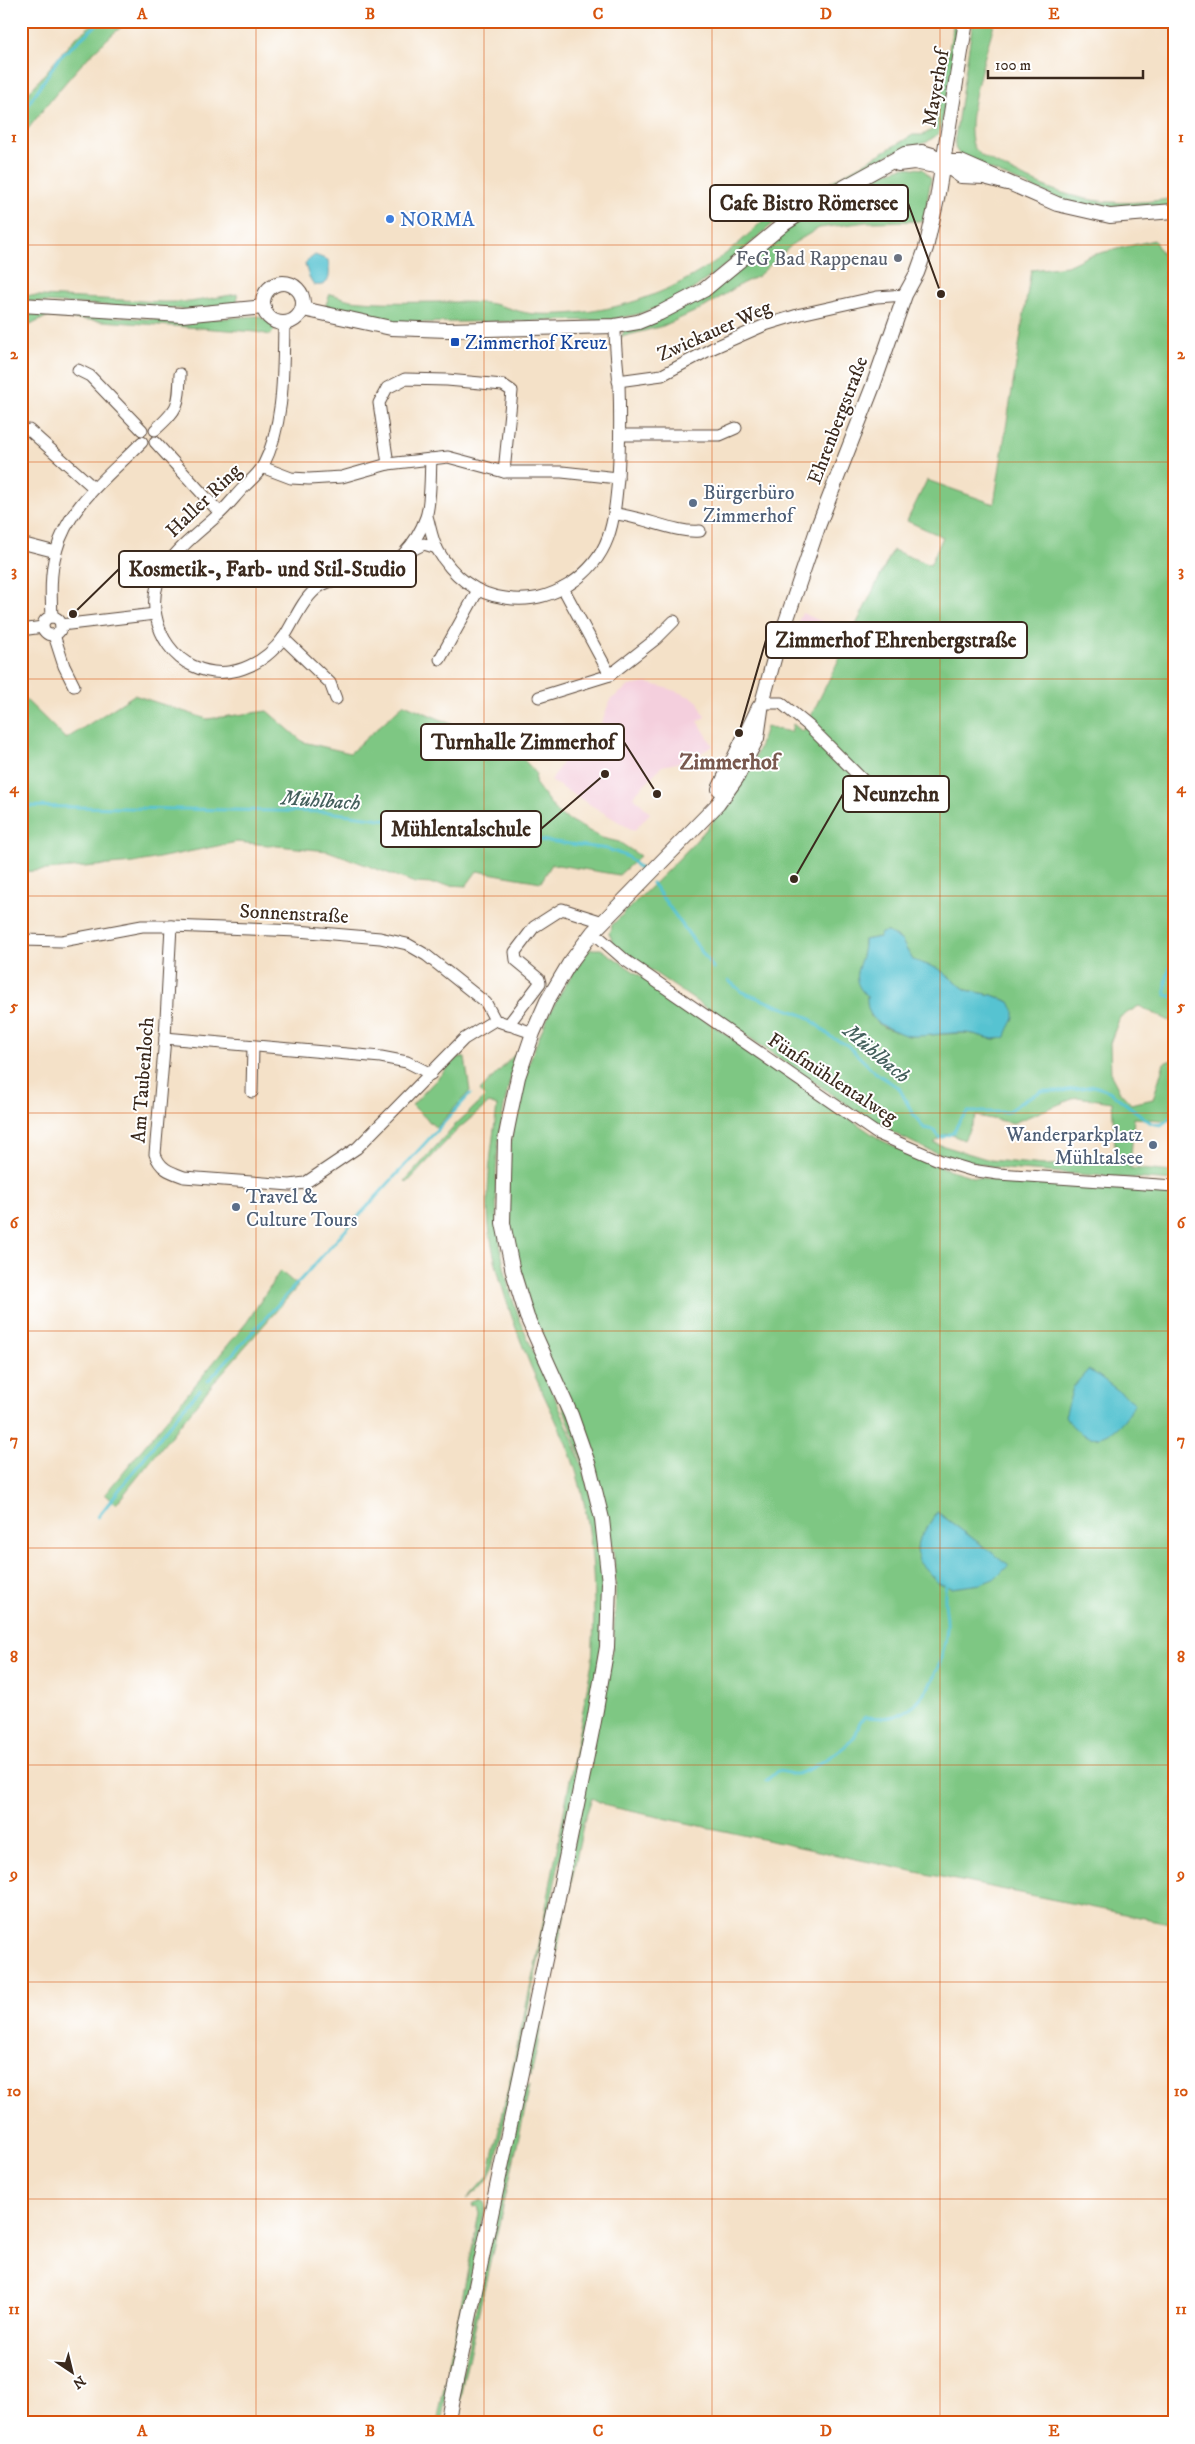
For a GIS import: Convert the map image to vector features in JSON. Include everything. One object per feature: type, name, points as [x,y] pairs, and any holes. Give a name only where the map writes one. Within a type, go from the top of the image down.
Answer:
[{"type":"street","name":"Mayerhof","points":[[942,162],[966,21]]},
{"type":"street","points":[[303,309],[391,328],[448,330],[614,326],[652,316],[704,290],[784,224],[820,200],[905,154],[922,152],[942,162],[950,170],[961,176],[984,177],[1007,183],[1057,204],[1110,216],[1174,211]]},
{"type":"street","name":"Ehrenbergstraße","points":[[447,2423],[560,1889],[607,1646],[609,1583],[602,1519],[598,1501],[589,1466],[571,1415],[527,1317],[513,1272],[503,1223],[505,1140],[518,1077],[533,1033],[547,1001],[569,964],[593,932],[718,804],[740,770],[756,738],[762,703],[777,648],[816,533],[905,295],[917,273],[926,248],[937,199],[942,162]]},
{"type":"street","points":[[282,283],[294,286],[302,296],[303,309],[296,319],[284,323],[271,319],[264,307],[267,290],[282,283]]},
{"type":"street","name":"Zwickauer Weg","points":[[618,381],[662,375],[713,348],[765,325],[877,297],[905,295]]},
{"type":"street","points":[[21,305],[182,315],[264,307]]},
{"type":"street","name":"Haller Ring","points":[[284,323],[278,427],[262,467],[220,513],[178,550],[160,576],[155,614],[161,634],[172,650],[184,661],[205,670],[225,673],[244,669],[269,654],[283,638],[308,596],[319,586],[331,580],[375,572],[424,544],[437,548]]},
{"type":"street","points":[[426,516],[437,548],[457,575],[477,592],[524,601],[539,598],[562,588],[594,564],[607,542],[615,514],[621,435],[614,326]]},
{"type":"street","points":[[78,370],[90,376],[142,430]]},
{"type":"street","points":[[142,442],[147,444],[177,407],[180,374]]},
{"type":"street","points":[[388,464],[378,403],[387,388],[405,379],[448,380],[503,385],[512,391],[504,472]]},
{"type":"street","points":[[142,430],[150,427],[155,436],[220,513]]},
{"type":"street","points":[[621,435],[720,435],[736,428]]},
{"type":"street","points":[[29,430],[94,488]]},
{"type":"street","points":[[142,430],[140,438],[142,442]]},
{"type":"street","points":[[52,617],[56,552],[77,510],[94,488],[142,442]]},
{"type":"street","points":[[262,467],[291,478],[309,479],[342,477],[388,464],[448,457],[504,472],[562,472],[618,478]]},
{"type":"street","points":[[408,552],[426,516],[431,459]]},
{"type":"street","points":[[615,514],[640,518],[690,532],[700,531]]},
{"type":"street","points":[[21,543],[56,552]]},
{"type":"street","points":[[562,588],[610,675]]},
{"type":"street","points":[[440,659],[477,592]]},
{"type":"street","points":[[61,625],[155,614]]},
{"type":"street","points":[[52,617],[59,621],[61,625]]},
{"type":"street","points":[[52,617],[45,620],[43,627],[46,633],[54,635],[59,632],[61,625]]},
{"type":"street","points":[[539,697],[610,675],[656,639],[674,621]]},
{"type":"street","points":[[21,630],[43,627]]},
{"type":"street","points":[[54,635],[64,666],[74,686]]},
{"type":"street","points":[[283,638],[330,682],[336,699]]},
{"type":"street","points":[[762,703],[781,703],[809,726],[885,802]]},
{"type":"street","points":[[508,1025],[540,983],[539,979],[516,960],[515,952],[534,927],[562,909],[603,922]]},
{"type":"street","name":"Sonnenstraße","points":[[21,940],[62,941],[142,926],[297,931],[380,938],[407,944],[426,955],[486,1003],[495,1020]]},
{"type":"street","name":"Am Taubenloch","points":[[171,926],[156,1154],[159,1164],[170,1172],[184,1177],[290,1185],[305,1183],[357,1148],[464,1039],[495,1020]]},
{"type":"street","name":"Fünfmühlentalweg","points":[[593,932],[625,960],[876,1133],[941,1161],[971,1170],[998,1174],[1174,1186]]},
{"type":"street","points":[[495,1020],[533,1033]]},
{"type":"street","points":[[165,1038],[381,1057],[406,1062],[431,1074]]},
{"type":"street","points":[[252,1092],[254,1046]]},
{"type":"shaded area","points":[[802,613],[835,627],[826,647],[793,633]]},
{"type":"shaded area","points":[[647,683],[670,689],[693,698],[698,702],[705,717],[698,721],[713,746],[686,761],[662,766],[633,796],[650,813],[634,831],[551,781],[567,754],[595,741],[610,700],[629,686]]},
{"type":"green space","points":[[96,21],[129,21],[113,33],[85,61],[58,91],[21,138],[21,102],[72,41]]},
{"type":"green space","points":[[954,21],[962,21],[941,128],[937,135],[927,142],[892,153],[784,214],[727,264],[688,293],[662,306],[635,315],[607,320],[395,323],[353,315],[325,307],[330,294],[348,299],[368,301],[487,303],[535,314],[567,314],[599,310],[659,293],[713,263],[739,243],[762,221],[913,135],[923,135],[935,128]]},
{"type":"green space","points":[[973,21],[995,21],[977,85],[971,121],[971,136],[974,147],[982,156],[1030,180],[1074,196],[1096,201],[1120,203],[1174,198],[1174,208],[1123,211],[1076,206],[961,157],[955,148],[955,138]]},
{"type":"green space","points":[[904,167],[923,169],[931,178],[924,221],[867,222],[819,228],[794,243],[758,276],[741,284],[705,307],[663,326],[621,337],[625,329],[722,283],[793,222],[880,174]]},
{"type":"green space","points":[[1154,240],[1174,275],[1174,1023],[1139,1006],[1120,1017],[1110,1043],[1111,1075],[1120,1092],[1131,1104],[1153,1099],[1164,1063],[1174,1059],[1174,1121],[1134,1118],[1130,1168],[1174,1172],[1174,1181],[1005,1169],[955,1159],[926,1149],[877,1125],[614,945],[609,933],[612,925],[680,858],[723,809],[741,783],[756,755],[766,727],[791,732],[793,724],[803,732],[893,550],[930,565],[943,537],[907,521],[927,480],[994,504],[1031,270],[1067,266],[1088,256]],"holes":[[[888,932],[901,940],[912,960],[939,969],[966,990],[992,995],[1010,1002],[999,1039],[965,1033],[909,1036],[883,1027],[871,1017],[867,996],[857,972],[863,958],[864,940],[879,937]],[[1077,1097],[1112,1102],[1116,1162],[1044,1165],[990,1160],[934,1143],[947,1133],[964,1140],[976,1116],[1013,1123]]]},
{"type":"green space","points":[[237,294],[238,303],[199,310],[21,301],[21,295],[190,302]]},
{"type":"green space","points":[[21,311],[180,321],[258,316],[268,321],[275,330],[270,335],[256,332],[46,317],[21,330]]},
{"type":"green space","points":[[21,695],[66,739],[134,695],[207,719],[267,711],[303,742],[350,753],[404,704],[475,734],[500,734],[536,773],[535,783],[558,814],[602,838],[619,842],[640,856],[619,875],[552,864],[541,882],[477,871],[466,886],[415,883],[328,851],[237,842],[134,863],[21,872]]},
{"type":"green space","points":[[590,949],[601,949],[881,1140],[931,1164],[974,1177],[1016,1182],[1082,1184],[1174,1195],[1174,1924],[926,1874],[607,1806],[592,1798],[584,1821],[531,2076],[528,2071],[612,1650],[616,1595],[615,1568],[610,1536],[528,1309],[517,1266],[510,1224],[508,1182],[511,1140],[519,1099],[530,1059],[546,1020],[566,984]],"holes":[[[937,1512],[1008,1565],[917,1550],[919,1541]]]},
{"type":"green space","points":[[517,1052],[503,1112],[496,1169],[497,1212],[502,1255],[506,1277],[519,1317],[577,1450],[588,1486],[596,1522],[601,1559],[603,1593],[602,1628],[599,1662],[588,1730],[496,2161],[491,2173],[485,2183],[467,2199],[489,2175],[536,1961],[592,1662],[593,1566],[587,1518],[576,1471],[518,1335],[493,1251],[488,1218],[488,1186],[497,1106],[489,1103],[457,1130],[407,1183],[405,1181],[454,1126],[485,1097],[480,1091]]},
{"type":"green space","points":[[458,1057],[465,1058],[470,1091],[436,1128],[412,1105]]},
{"type":"green space","points":[[280,1271],[298,1286],[215,1381],[116,1504],[105,1494],[247,1322]]},
{"type":"green space","points":[[530,2085],[455,2423],[452,2423],[522,2089]]},
{"type":"green space","points":[[482,2200],[485,2204],[485,2209],[441,2423],[437,2423],[479,2214],[477,2206],[473,2207],[472,2204]]},
{"type":"water","points":[[315,255],[328,260],[327,282],[320,285],[314,285],[305,265]]},
{"type":"water","points":[[888,932],[901,940],[913,960],[939,969],[966,990],[992,995],[1010,1002],[1014,1017],[1006,1037],[995,1039],[970,1033],[908,1036],[883,1026],[874,1019],[868,1009],[867,996],[857,982],[857,976],[864,949],[864,940],[879,937],[881,933]]},
{"type":"water","points":[[1088,1370],[1135,1403],[1120,1424],[1103,1436],[1093,1437],[1084,1435],[1074,1428],[1065,1416],[1073,1387]]},
{"type":"water","points":[[937,1512],[1009,1565],[996,1578],[981,1584],[952,1588],[938,1583],[919,1562],[917,1550],[918,1541]]},
{"type":"waterway","points":[[21,115],[59,58],[101,21]]},
{"type":"waterway","name":"Mühlbach","points":[[21,806],[328,812],[608,849],[628,857],[641,870]]},
{"type":"waterway","name":"Mühlbach","points":[[652,883],[714,969]]},
{"type":"waterway","points":[[1174,948],[1166,989],[1166,995],[1174,997]]},
{"type":"waterway","name":"Mühlbach","points":[[729,981],[742,992],[808,1017],[831,1037],[847,1045],[876,1073],[899,1088],[912,1112],[924,1128],[934,1130],[940,1138],[953,1133],[960,1120],[968,1112],[1007,1112],[1042,1091],[1062,1091],[1094,1086],[1109,1091],[1151,1123],[1161,1125],[1174,1115]]},
{"type":"waterway","points":[[208,1381],[470,1094]]},
{"type":"waterway","points":[[98,1517],[179,1413],[200,1390]]},
{"type":"waterway","points":[[766,1781],[777,1771],[796,1774],[827,1759],[850,1742],[860,1722],[865,1717],[884,1718],[895,1716],[917,1702],[933,1680],[942,1654],[947,1628],[946,1586]]},
{"type":"place","name":"NORMA","points":[[390,219]]},
{"type":"place","name":"FeG Bad Rappenau","points":[[898,258]]},
{"type":"place","name":"Cafe Bistro Römersee","points":[[941,294]]},
{"type":"place","name":"Zimmerhof Kreuz","points":[[455,342]]},
{"type":"place","name":"Bürgerbüro Zimmerhof","points":[[693,503]]},
{"type":"place","name":"Kosmetik-, Farb- und Stil-Studio","points":[[73,614]]},
{"type":"place","name":"Zimmerhof Ehrenbergstraße","points":[[739,733]]},
{"type":"place","name":"Mühlentalschule","points":[[605,774]]},
{"type":"place","name":"Turnhalle Zimmerhof","points":[[657,794]]},
{"type":"place","name":"Neunzehn","points":[[794,879]]},
{"type":"place","name":"Wanderparkplatz Mühltalsee","points":[[1153,1145]]},
{"type":"place","name":"Travel & Culture Tours","points":[[236,1207]]},
{"type":"district","name":"Zimmerhof","points":[[729,761]]}]
